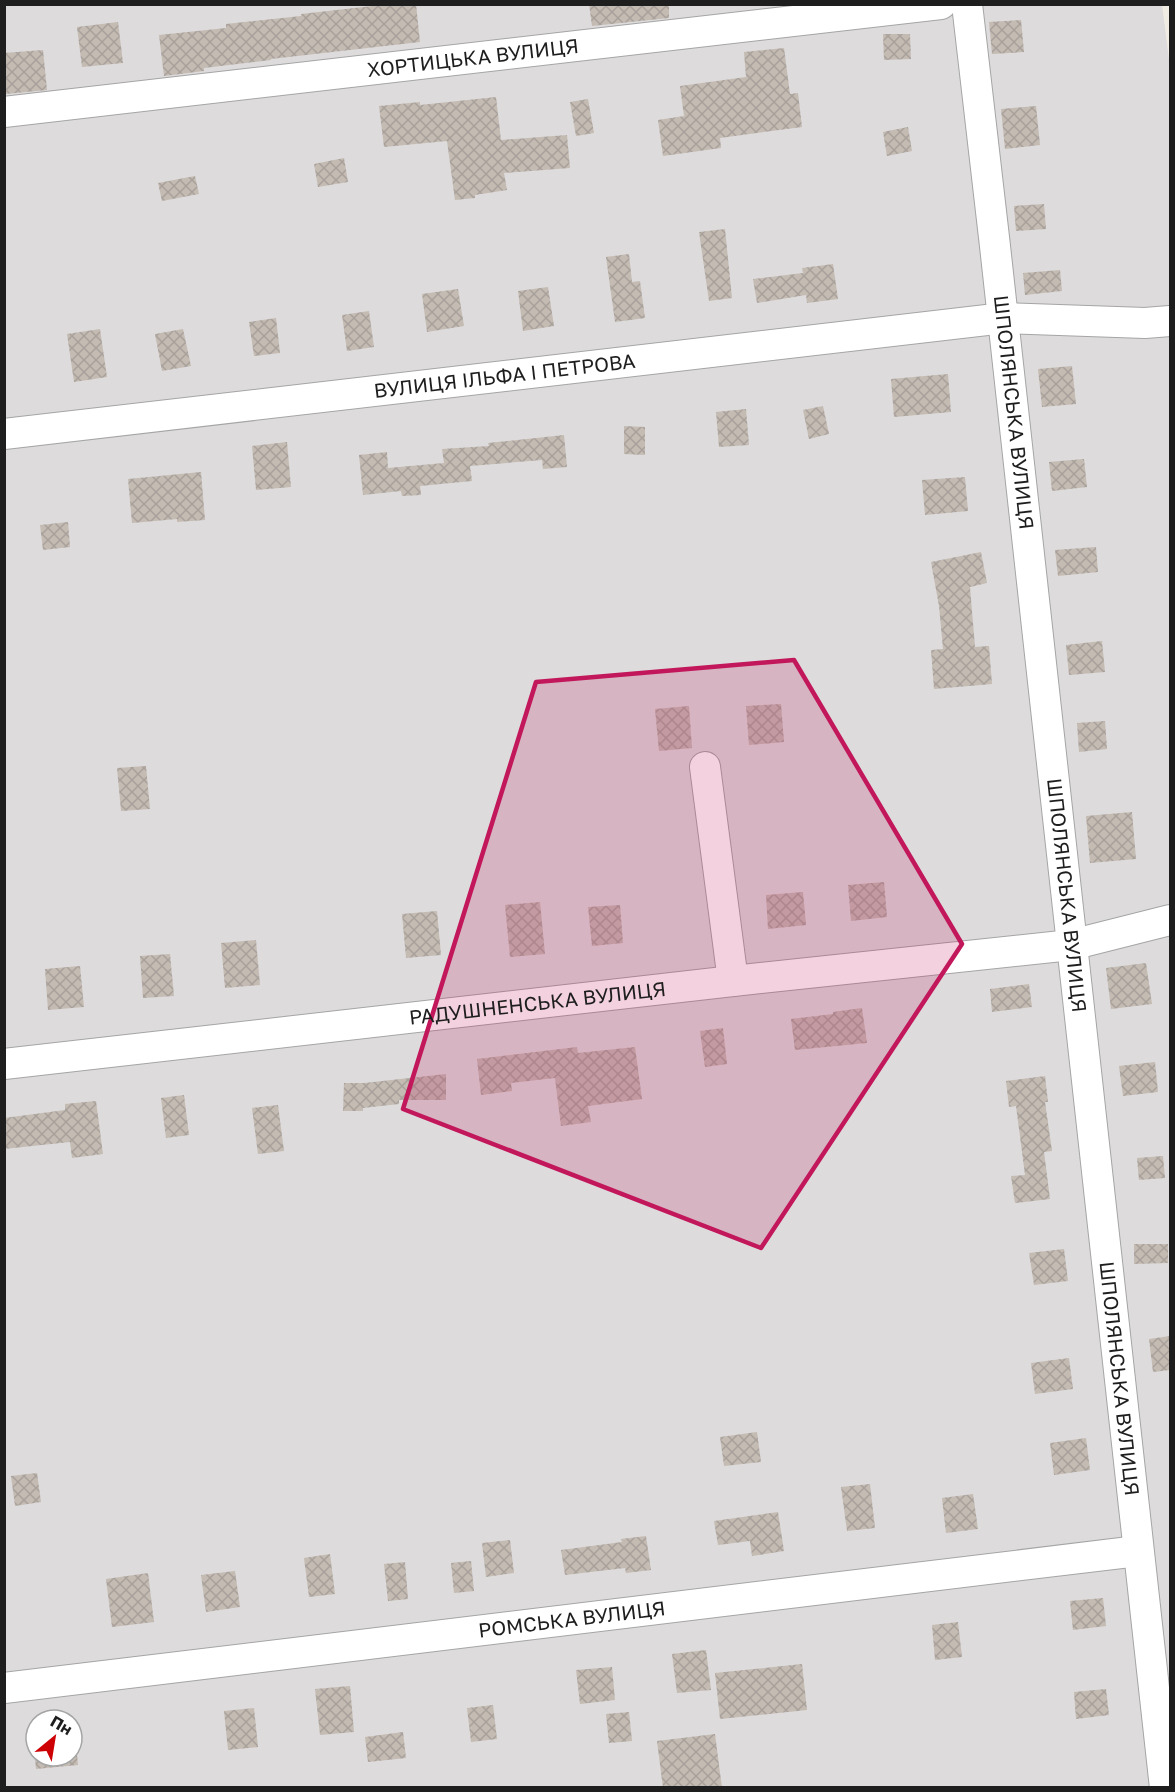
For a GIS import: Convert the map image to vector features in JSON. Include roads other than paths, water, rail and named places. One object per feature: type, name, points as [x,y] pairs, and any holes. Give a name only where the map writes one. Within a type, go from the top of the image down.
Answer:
[{"type":"street","name":"ХОРТИЦЬКА ВУЛИЦЯ","points":[[4,112],[941,4]]},
{"type":"street","name":"ШПОЛЯНСЬКА ВУЛИЦЯ","points":[[967,4],[1004,318],[1165,1788]]},
{"type":"street","name":"ВУЛИЦЯ ІЛЬФА І ПЕТРОВА","points":[[4,434],[1004,318],[1145,323],[1170,321]]},
{"type":"street","points":[[705,767],[733,981]]},
{"type":"street","name":"РАДУШНЕНСЬКА ВУЛИЦЯ","points":[[4,1064],[1071,945],[1170,920]]},
{"type":"street","name":"РОМСЬКА ВУЛИЦЯ","points":[[4,1688],[1138,1551]]}]
